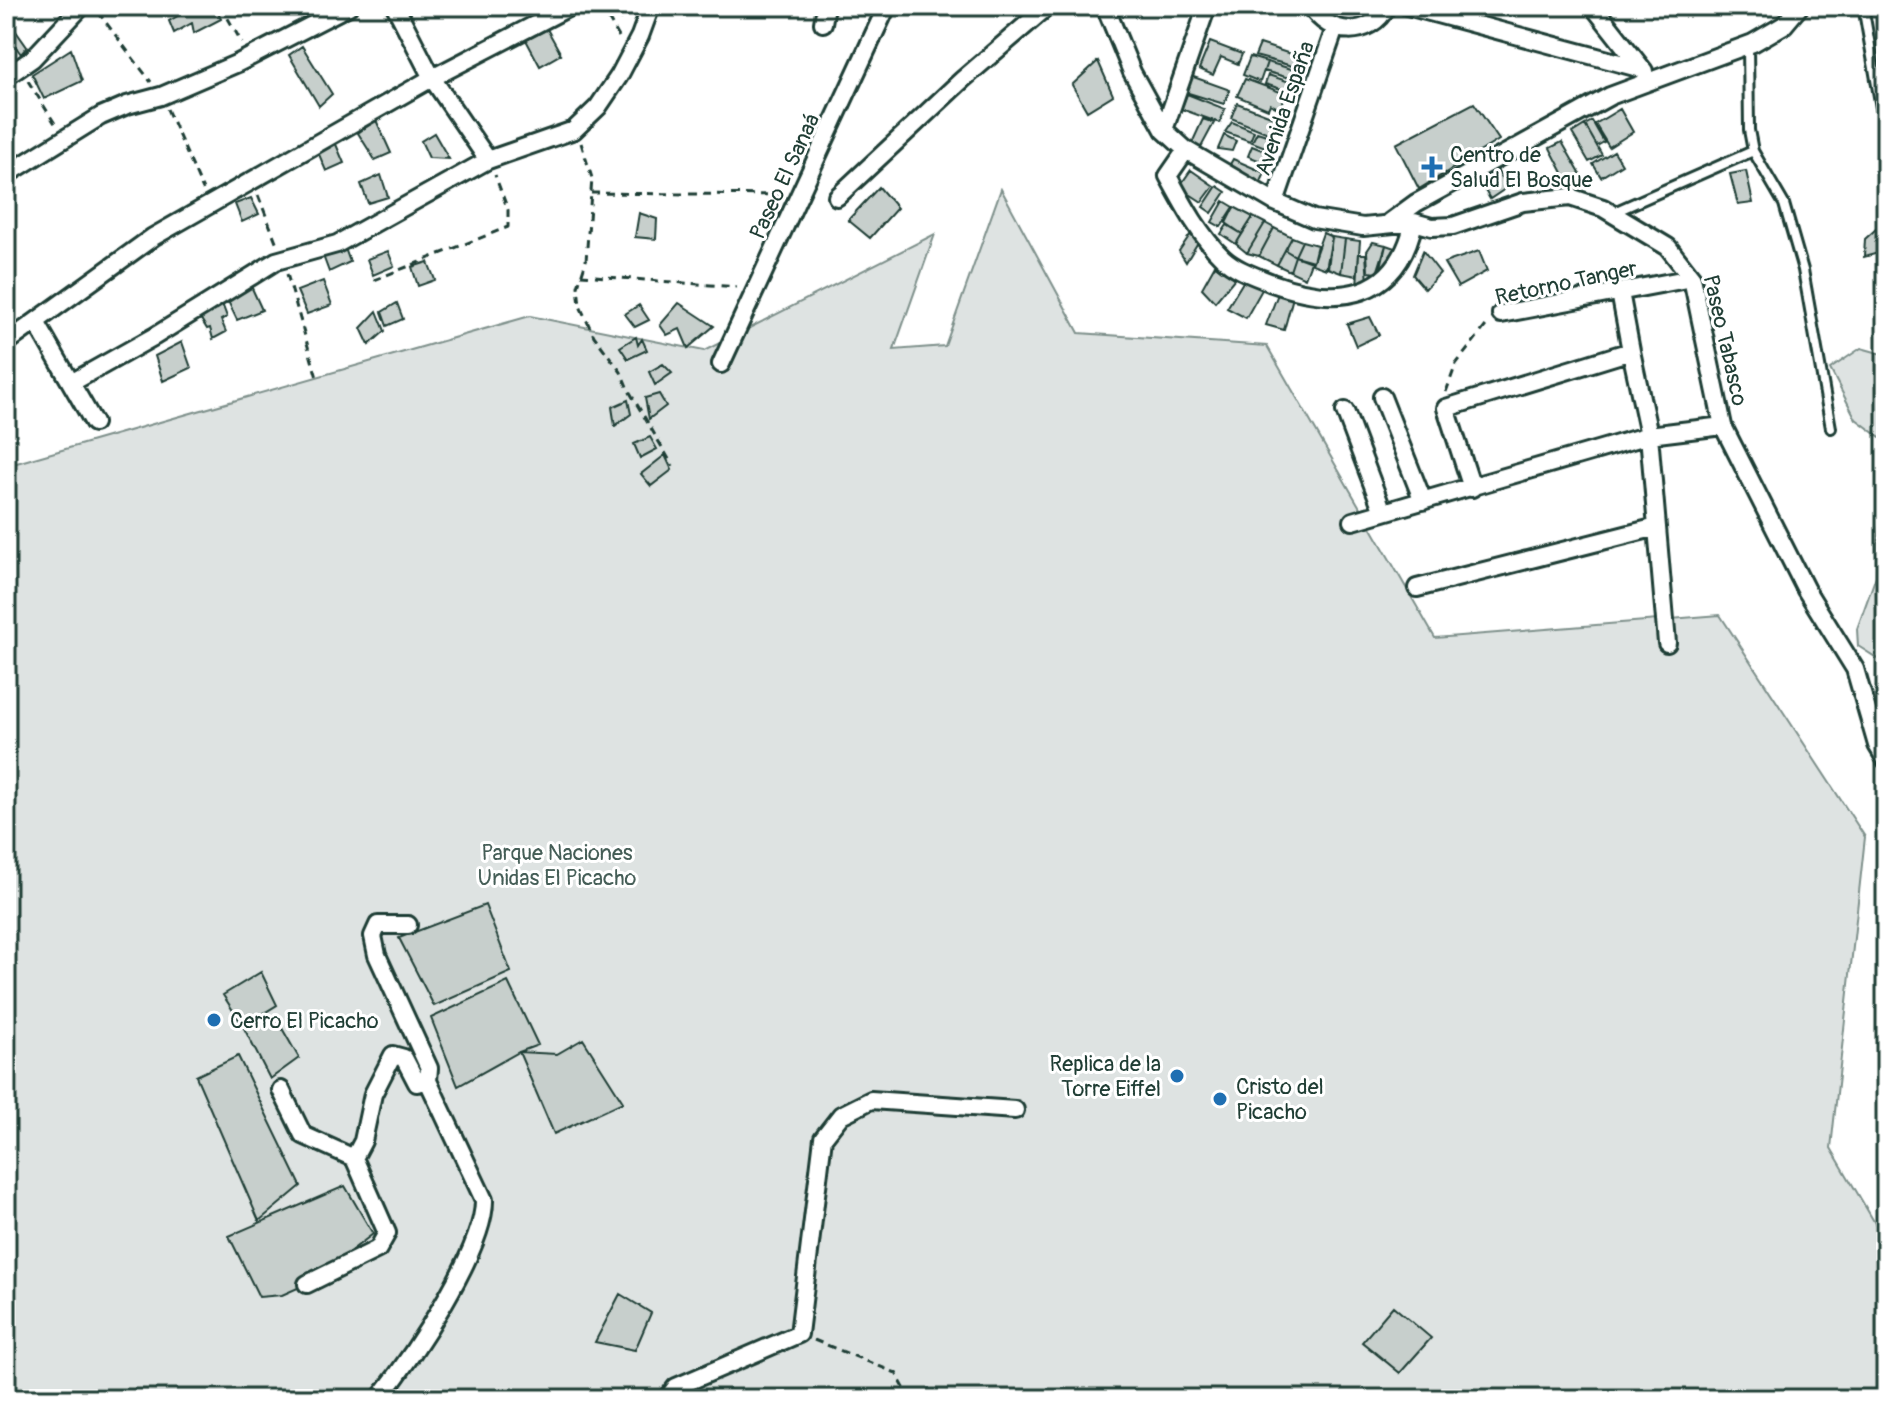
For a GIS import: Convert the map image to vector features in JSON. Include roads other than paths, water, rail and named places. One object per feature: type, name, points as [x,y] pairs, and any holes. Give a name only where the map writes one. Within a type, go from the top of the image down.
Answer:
[{"type":"street","points":[[13,73],[32,59],[82,6]]},
{"type":"street","points":[[6,175],[101,116],[161,96],[250,57],[349,6]]},
{"type":"street","points":[[395,6],[432,78],[488,160]]},
{"type":"street","points":[[6,343],[153,237],[432,78],[571,6]]},
{"type":"street","points":[[71,383],[282,259],[337,244],[488,160],[574,130],[598,107],[630,56],[651,6]]},
{"type":"street","name":"Paseo El Sanaá","points":[[721,364],[887,6]]},
{"type":"street","points":[[837,197],[962,80],[1048,6]]},
{"type":"street","name":"Paseo Tabasco","points":[[1105,6],[1132,72],[1164,130],[1186,150],[1275,202],[1314,219],[1363,227],[1390,222],[1453,226],[1523,202],[1570,197],[1612,213],[1668,247],[1692,278],[1723,426],[1806,590],[1855,669],[1869,722],[1886,760]]},
{"type":"street","points":[[1164,130],[1207,6]]},
{"type":"street","points":[[1311,6],[1318,17],[1335,28],[1348,30],[1374,23],[1387,6]]},
{"type":"street","points":[[1407,6],[1646,74]]},
{"type":"street","points":[[1593,6],[1646,74]]},
{"type":"street","points":[[1783,6],[1784,25]]},
{"type":"street","points":[[1390,222],[1416,203],[1646,74],[1748,44],[1784,25],[1800,6]]},
{"type":"street","name":"Avenida España","points":[[1275,202],[1335,28]]},
{"type":"street","points":[[1186,150],[1168,176],[1208,241],[1224,259],[1245,273],[1293,290],[1342,296],[1375,286],[1391,274],[1399,262],[1407,248],[1414,222]]},
{"type":"street","name":"Retorno Tanger","points":[[1501,314],[1692,278]]},
{"type":"street","points":[[1620,292],[1649,435],[1667,643]]},
{"type":"street","points":[[36,322],[94,423]]},
{"type":"street","points":[[1472,488],[1446,408],[1631,351]]},
{"type":"street","points":[[1382,397],[1423,501]]},
{"type":"street","points":[[1345,411],[1383,512]]},
{"type":"street","points":[[1353,521],[1649,435],[1723,426]]},
{"type":"street","points":[[1417,588],[1657,527]]},
{"type":"street","points":[[379,1399],[457,1281],[484,1216],[484,1200],[428,1081],[429,1068],[377,955],[373,936],[378,925],[408,925]]},
{"type":"street","points":[[354,1158],[363,1141],[373,1094],[393,1055],[404,1058],[417,1083],[428,1081]]},
{"type":"street","points":[[281,1090],[303,1135],[354,1158],[387,1233],[378,1249],[307,1284]]},
{"type":"street","points":[[667,1399],[676,1387],[799,1334],[823,1138],[841,1115],[871,1100],[1015,1110]]},
{"type":"lane","points":[[1863,6],[1886,136]]},
{"type":"lane","points":[[1748,44],[1749,130],[1753,151],[1784,204],[1803,270],[1831,428]]},
{"type":"lane","points":[[1612,213],[1753,151]]},
{"type":"place","name":"Centro de Salud El Bosque","points":[[1432,167]]},
{"type":"place","name":"Cerro El Picacho","points":[[214,1020]]},
{"type":"place","name":"Replica de la Torre Eiffel","points":[[1177,1076]]},
{"type":"place","name":"Cristo del Picacho","points":[[1220,1099]]},
{"type":"park label","name":"Parque Naciones Unidas El Picacho","points":[[557,864]]}]
